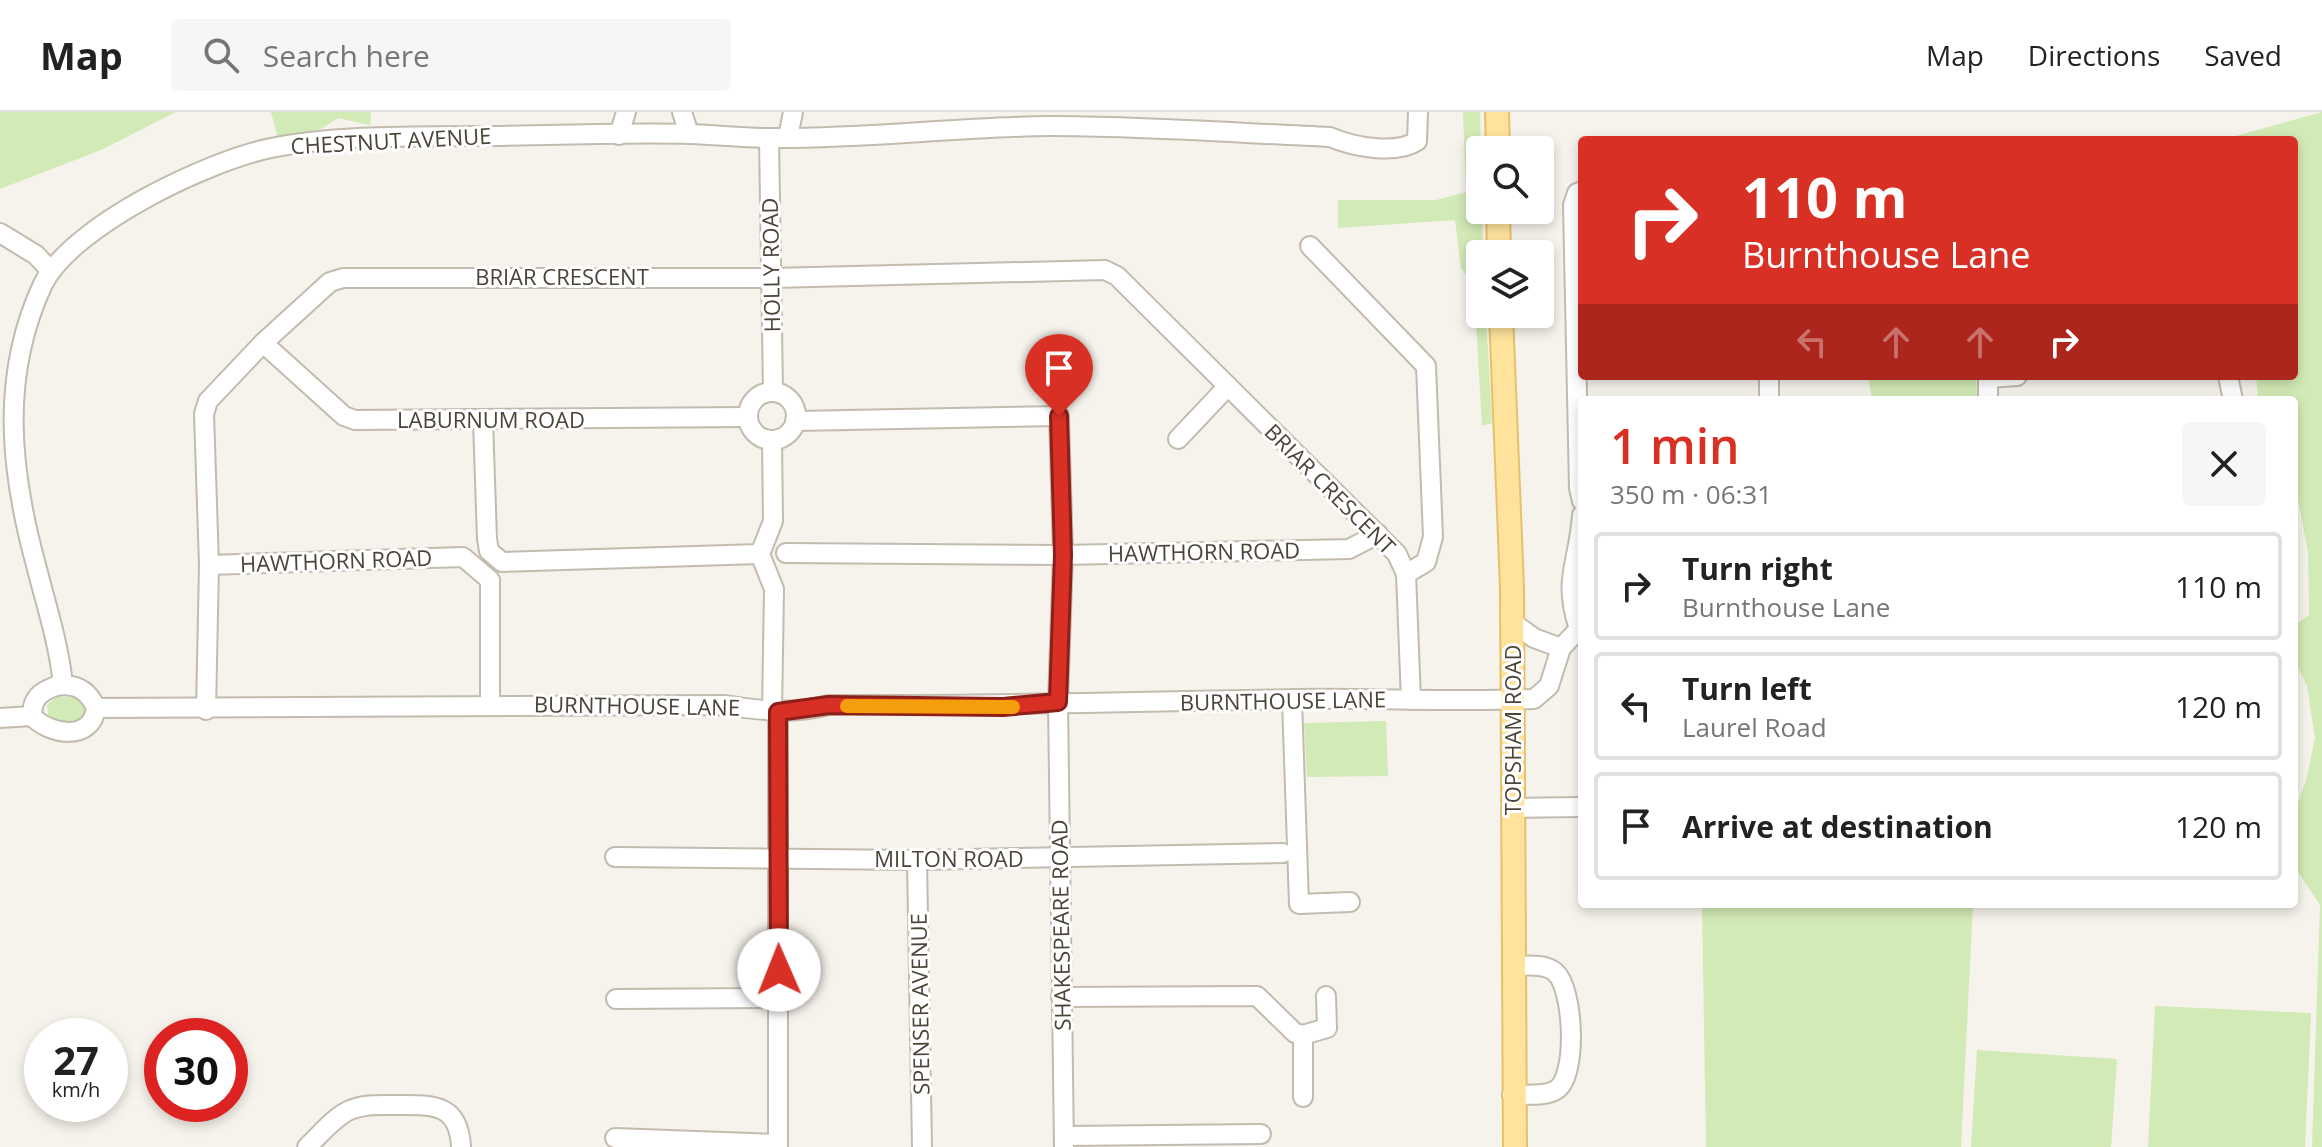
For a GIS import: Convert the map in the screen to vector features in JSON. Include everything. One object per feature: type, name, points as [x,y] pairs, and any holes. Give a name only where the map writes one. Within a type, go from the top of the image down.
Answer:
[{"type":"main road","points":[[1497,112],[1498,136]]},
{"type":"main road","name":"TOPSHAM ROAD","points":[[1502,328],[1512,622],[1512,1095],[1515,1147]]},
{"type":"street","points":[[619,135],[626,112]]},
{"type":"street","points":[[682,112],[689,134]]},
{"type":"street","points":[[788,137],[793,112]]},
{"type":"street","name":"CHESTNUT AVENUE","points":[[63,685],[60,658],[5,442],[17,356],[51,271],[71,247],[105,222],[163,190],[243,155],[299,143],[415,136],[689,134],[769,138],[1051,119],[1330,137],[1341,142],[1397,147],[1417,141],[1418,112]]},
{"type":"street","name":"HOLLY ROAD","points":[[769,138],[773,392]]},
{"type":"street","points":[[1578,193],[1573,205],[1578,441]]},
{"type":"street","points":[[0,233],[36,255],[51,271]]},
{"type":"street","points":[[1310,246],[1426,366],[1433,537],[1426,562],[1406,574]]},
{"type":"street","name":"BRIAR CRESCENT","points":[[206,710],[209,565],[204,414],[208,401],[263,343],[324,286],[343,278],[771,278],[1105,270],[1117,276],[1397,554],[1406,574],[1411,700]]},
{"type":"street","name":"LABURNUM ROAD","points":[[263,343],[344,416],[355,420],[748,417]]},
{"type":"street","points":[[1178,439],[1228,386]]},
{"type":"street","points":[[773,392],[793,405],[795,421],[787,435],[772,440],[758,436],[748,417],[758,396],[773,392]]},
{"type":"street","name":"SHAKESPEARE ROAD","points":[[795,421],[1059,416],[1063,555],[1058,702],[1059,859],[1064,1142]]},
{"type":"street","points":[[483,421],[487,539],[489,551],[502,562],[760,554]]},
{"type":"street","points":[[615,1138],[778,1146],[774,589],[760,554],[773,521],[772,440]]},
{"type":"street","name":"HAWTHORN ROAD","points":[[786,553],[1063,555],[1349,549],[1378,534]]},
{"type":"street","points":[[1578,544],[1570,569],[1569,591],[1578,623]]},
{"type":"street","name":"HAWTHORN ROAD","points":[[209,565],[463,557],[490,580],[490,704]]},
{"type":"street","points":[[1512,622],[1534,638],[1561,648],[1578,632]]},
{"type":"street","name":"BURNTHOUSE LANE","points":[[96,708],[206,710],[490,704],[725,705],[775,712],[829,705],[1003,707],[1058,702],[1118,705],[1292,700],[1534,699],[1545,691],[1561,648]]},
{"type":"street","points":[[0,718],[32,716],[43,726],[64,732],[88,725],[96,708],[83,690],[63,685],[37,696],[32,703],[32,716]]},
{"type":"street","points":[[1292,700],[1298,911],[1350,902]]},
{"type":"street","points":[[1514,808],[1578,807]]},
{"type":"street","name":"MILTON ROAD","points":[[615,857],[917,860],[1283,853]]},
{"type":"street","name":"SPENSER AVENUE","points":[[917,860],[922,1147]]},
{"type":"street","points":[[1512,966],[1545,967],[1555,972],[1568,991],[1570,1017],[1568,1074],[1562,1083],[1545,1093],[1512,1095]]},
{"type":"street","points":[[1061,997],[1257,996],[1295,1033],[1303,1035],[1327,1028],[1326,996]]},
{"type":"street","points":[[616,999],[779,998]]},
{"type":"street","points":[[1303,1035],[1303,1097]]},
{"type":"street","points":[[307,1147],[343,1113],[359,1107],[427,1105],[445,1110],[454,1120],[461,1147]]},
{"type":"street","points":[[1064,1142],[1261,1134]]},
{"type":"green space","points":[[0,112],[176,112],[101,150],[0,189]]},
{"type":"green space","points":[[271,112],[371,112],[370,125],[338,118],[321,129],[278,138]]},
{"type":"green space","points":[[1463,112],[1480,112],[1481,136],[1466,136],[1466,192]]},
{"type":"green space","points":[[2322,112],[2322,1147],[2312,1147],[2320,905],[2298,872],[2298,802],[2315,738],[2307,686],[2298,667],[2298,623],[2309,615],[2308,552],[2298,499],[2298,396],[2258,396],[2256,380],[2298,380],[2298,136],[2235,136]]},
{"type":"green space","points":[[1466,192],[1466,224],[1482,224],[1483,240],[1466,240],[1466,275],[1461,268],[1455,220],[1338,228],[1338,200],[1436,200]]},
{"type":"green space","points":[[1476,328],[1487,328],[1492,423],[1482,426]]},
{"type":"green space","points":[[1869,380],[1976,380],[1977,396],[1871,396]]},
{"type":"green space","points":[[57,697],[77,697],[87,708],[86,716],[72,725],[49,719],[47,705]]},
{"type":"green space","points":[[1386,721],[1388,776],[1307,777],[1304,723]]},
{"type":"green space","points":[[1702,908],[1973,908],[1961,1147],[1706,1147]]},
{"type":"green space","points":[[2155,1006],[2311,1013],[2305,1147],[2148,1147]]},
{"type":"green space","points":[[1977,1050],[2117,1059],[2111,1147],[1971,1147]]},
{"type":"slow traffic","points":[[847,706],[1013,707]]},
{"type":"route","points":[[779,970],[778,712],[804,711],[829,705],[1003,707],[1058,702],[1063,555],[1059,416]]}]
